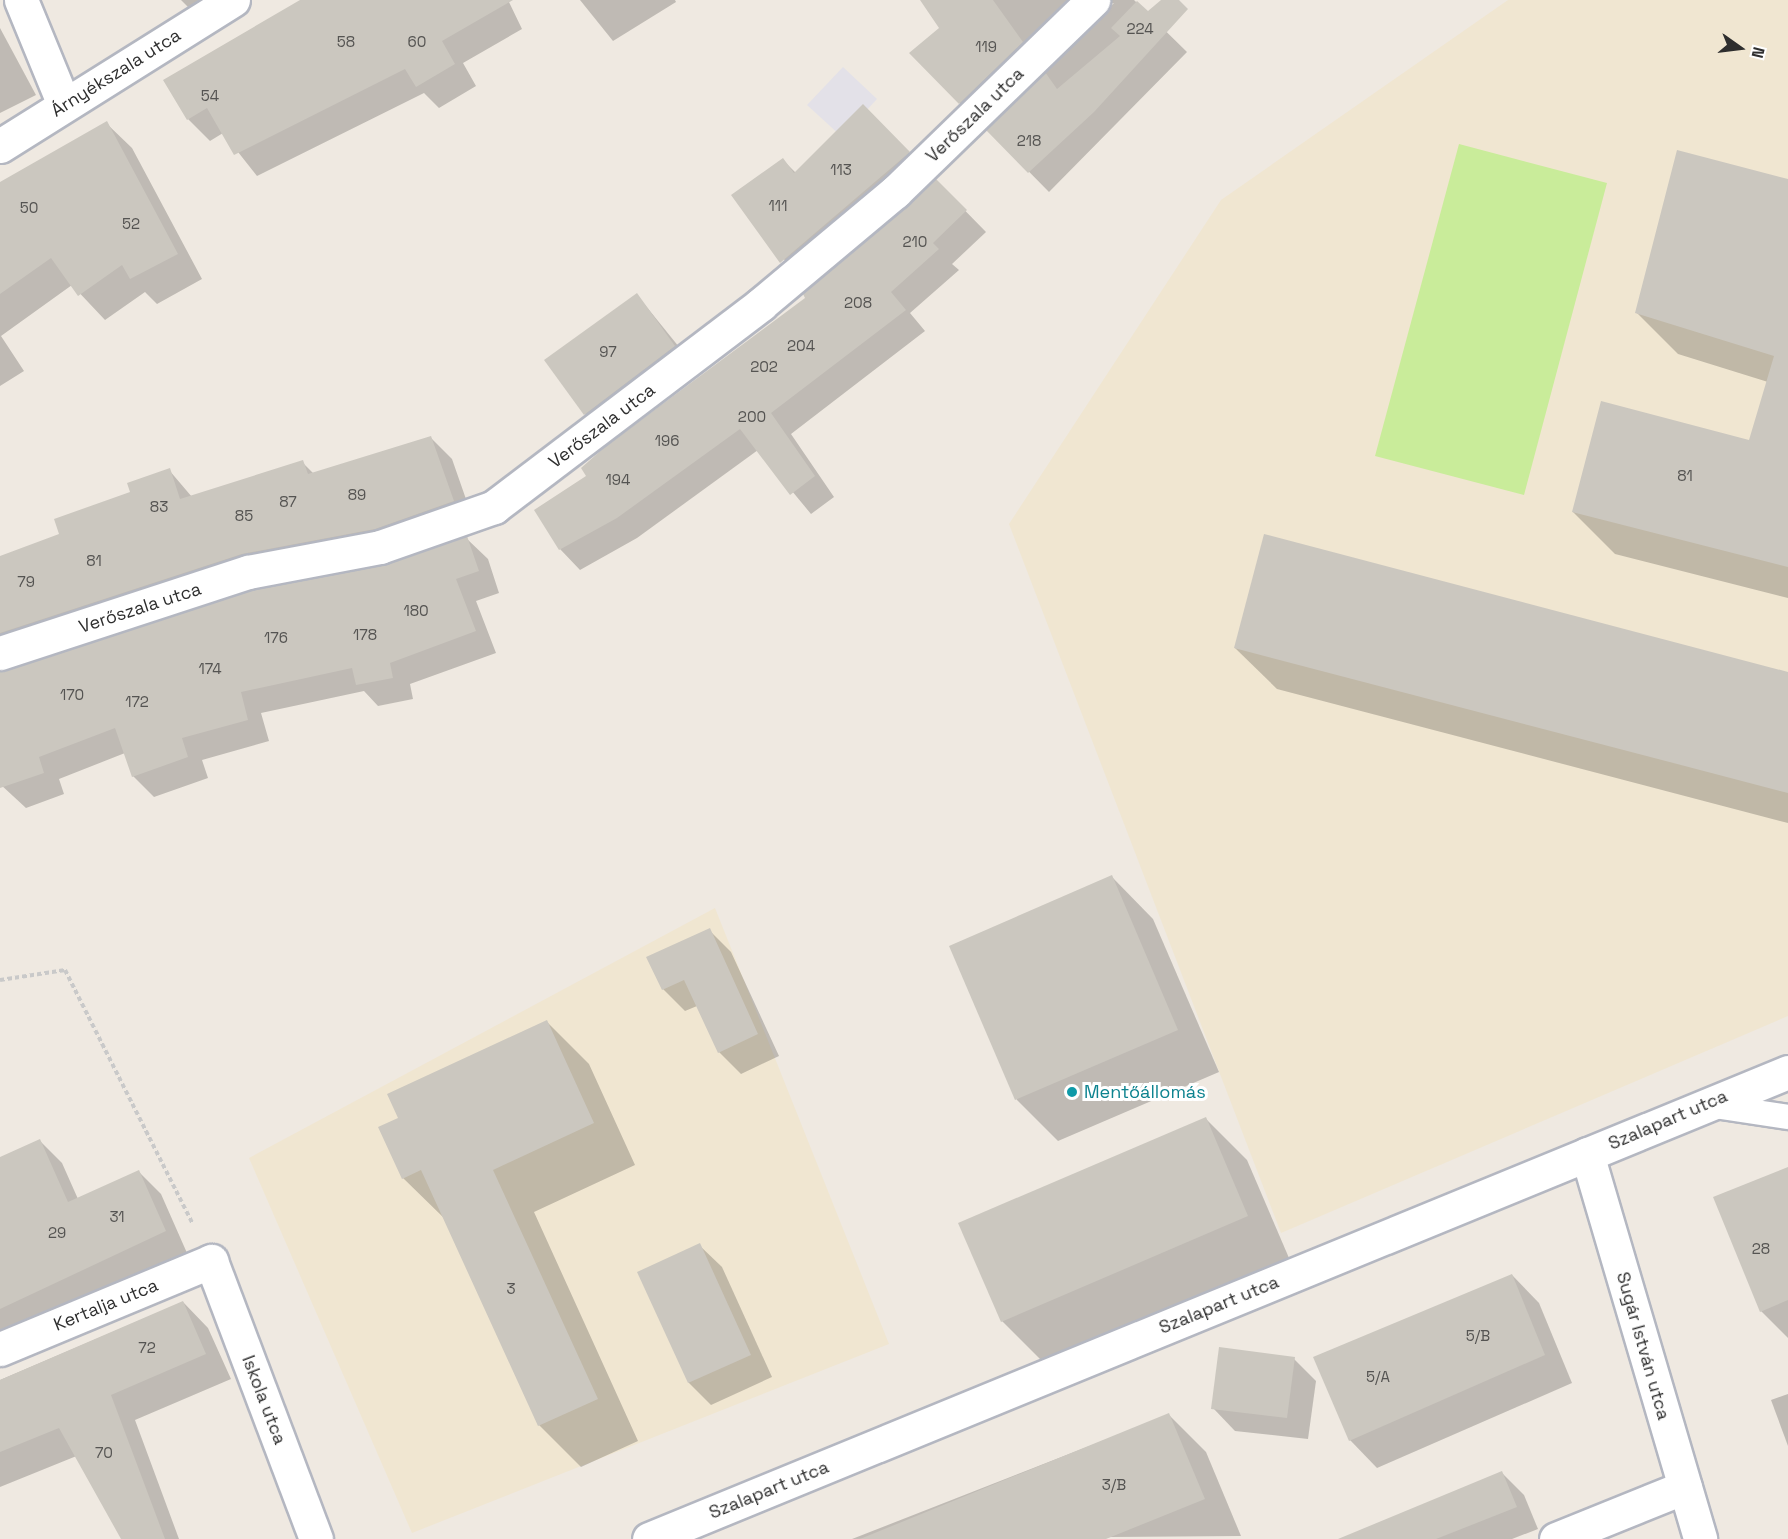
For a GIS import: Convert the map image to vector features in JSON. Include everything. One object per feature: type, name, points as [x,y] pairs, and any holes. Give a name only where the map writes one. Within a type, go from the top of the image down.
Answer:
[{"type":"street","points":[[21,0],[64,105]]},
{"type":"street","name":"Árnyékszala utca","points":[[0,146],[233,0]]},
{"type":"street","name":"Verőszala utca","points":[[0,652],[249,572],[380,547],[494,507],[761,304],[896,192],[1093,0]]},
{"type":"street","name":"Szalapart utca","points":[[649,1539],[1587,1154],[1702,1104],[1788,1072]]},
{"type":"street","name":"Sugár István utca","points":[[1587,1154],[1700,1539]]},
{"type":"street","name":"Kertalja utca","points":[[0,1348],[211,1261]]},
{"type":"street","name":"Iskola utca","points":[[211,1261],[316,1539]]},
{"type":"street","points":[[1556,1539],[1684,1487]]},
{"type":"lane","points":[[1702,1104],[1788,1117]]},
{"type":"path","points":[[0,980],[65,970],[211,1261]]},
{"type":"shaded area","points":[[1508,0],[1788,0],[1788,1016],[1281,1233],[1009,524],[1221,200]]},
{"type":"shaded area","points":[[843,67],[877,99],[842,137],[807,105]]},
{"type":"shaded area","points":[[715,908],[889,1344],[412,1533],[249,1158]]},
{"type":"green space","points":[[1459,144],[1607,183],[1524,495],[1375,456]]},
{"type":"building","points":[[300,0],[513,0],[442,41],[455,64],[416,87],[405,69],[234,155],[207,108],[187,120],[163,80]]},
{"type":"building","points":[[920,0],[993,0],[1023,42],[959,104],[909,53],[939,28]]},
{"type":"building","points":[[1161,0],[1179,0],[1188,9],[1094,112],[1028,173],[986,130],[1045,72],[1057,89],[1120,36],[1111,28],[1137,1],[1148,11]]},
{"type":"building","points":[[863,104],[910,152],[780,263],[731,195],[783,158],[794,173]]},
{"type":"building","points":[[107,121],[178,254],[130,279],[122,265],[78,296],[51,258],[0,294],[0,182]]},
{"type":"building","points":[[1677,150],[1788,179],[1788,567],[1572,512],[1601,401],[1749,440],[1774,356],[1635,313]]},
{"type":"building","points":[[936,179],[967,210],[933,243],[939,249],[891,292],[906,310],[771,413],[815,476],[790,495],[740,429],[617,518],[559,550],[534,510],[586,476],[581,468],[606,446],[805,298],[803,294]]},
{"type":"building","points":[[637,293],[675,346],[584,415],[544,360]]},
{"type":"building","points":[[431,436],[454,501],[375,529],[242,554],[0,633],[0,556],[59,534],[54,519],[130,492],[127,483],[170,468],[180,499],[303,460],[308,474]]},
{"type":"building","points":[[1264,534],[1788,672],[1788,793],[1234,648]]},
{"type":"building","points":[[467,536],[479,571],[456,579],[476,631],[390,663],[393,678],[356,685],[352,668],[241,692],[248,720],[182,738],[188,757],[132,777],[115,728],[39,757],[44,773],[0,788],[0,671],[253,590],[383,565]]},
{"type":"building","points":[[1112,875],[1178,1030],[1015,1100],[949,946]]},
{"type":"building","points":[[710,928],[758,1034],[718,1053],[684,980],[662,990],[646,957]]},
{"type":"building","points":[[547,1020],[594,1123],[493,1170],[598,1399],[538,1426],[421,1170],[402,1179],[378,1127],[398,1118],[387,1094]]},
{"type":"building","points":[[1206,1117],[1248,1216],[1001,1322],[958,1223]]},
{"type":"building","points":[[40,1139],[68,1202],[139,1170],[166,1231],[0,1309],[0,1157]]},
{"type":"building","points":[[1788,1167],[1788,1300],[1760,1312],[1713,1197]]},
{"type":"building","points":[[700,1243],[751,1355],[688,1383],[637,1272]]},
{"type":"building","points":[[1512,1274],[1545,1355],[1349,1441],[1313,1357]]},
{"type":"building","points":[[183,1301],[206,1354],[111,1395],[165,1539],[121,1539],[59,1428],[0,1452],[0,1380]]},
{"type":"building","points":[[1219,1347],[1295,1357],[1287,1418],[1211,1409]]},
{"type":"building","points":[[1169,1413],[1205,1499],[1106,1539],[860,1539]]},
{"type":"building","points":[[1502,1471],[1517,1507],[1436,1539],[1338,1539]]},
{"type":"place","name":"Mentőállomás","points":[[1072,1092]]}]
